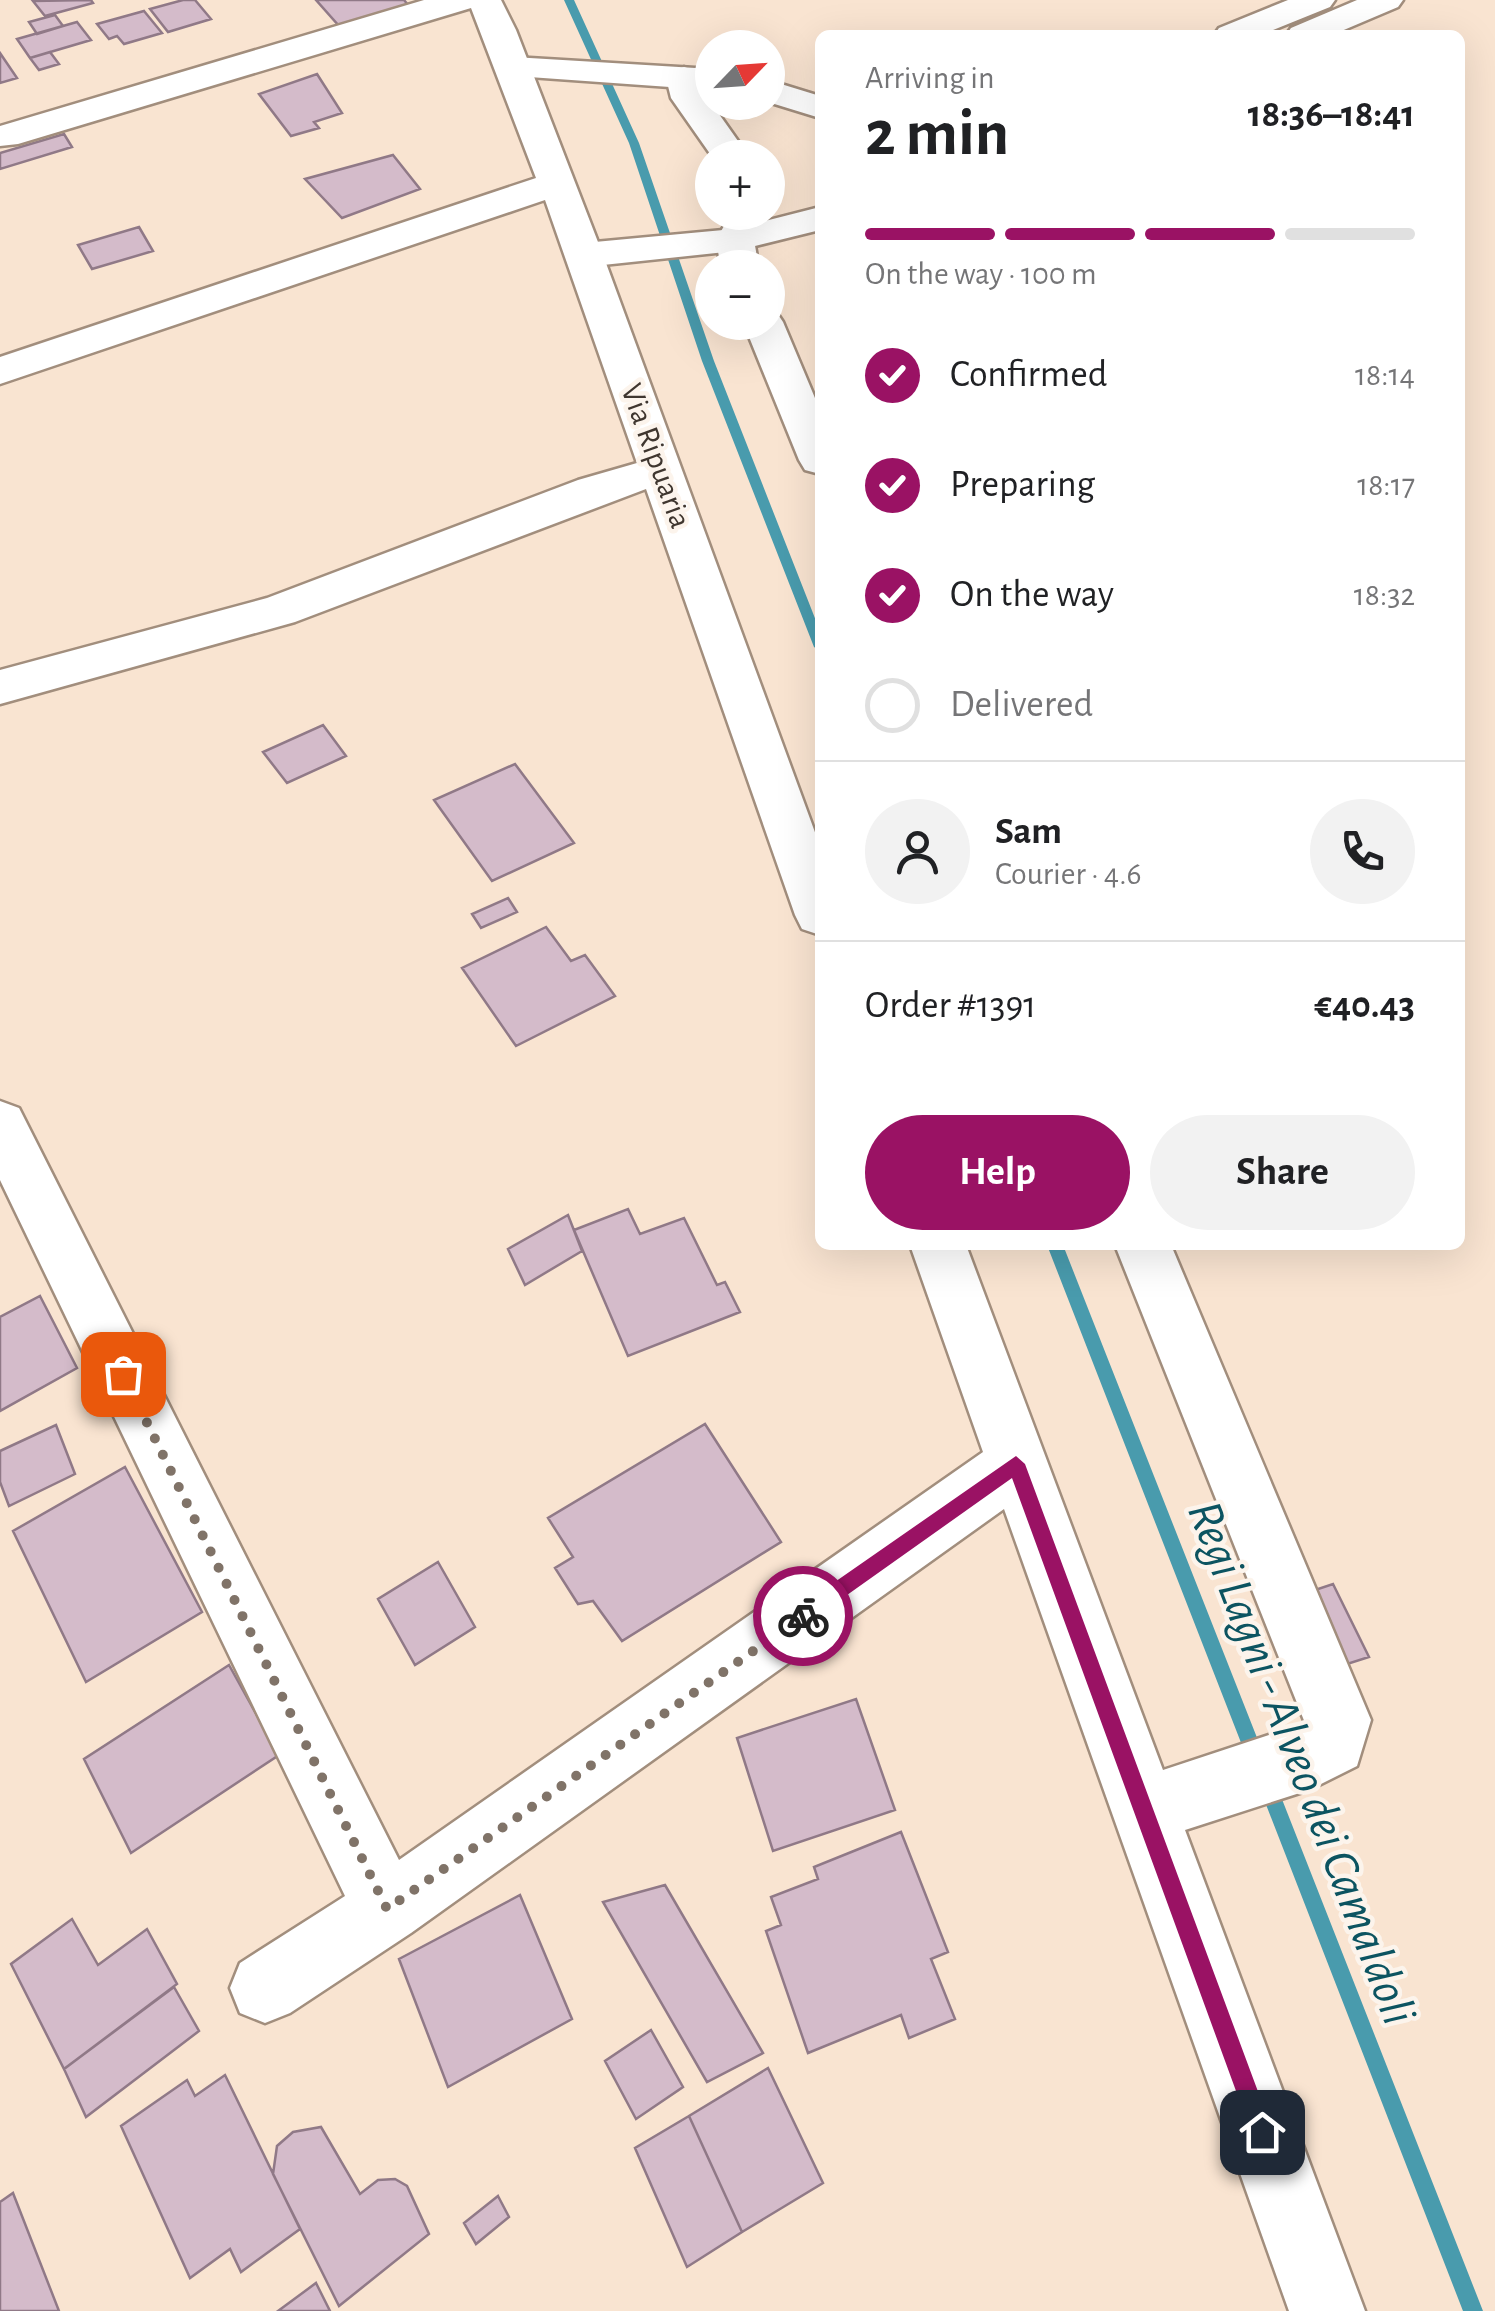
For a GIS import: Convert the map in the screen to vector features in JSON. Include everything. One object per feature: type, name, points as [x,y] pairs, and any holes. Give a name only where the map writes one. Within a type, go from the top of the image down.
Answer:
[{"type":"street","points":[[5,136],[460,0]]},
{"type":"street","name":"Via Ripuaria","points":[[484,0],[534,70],[556,184],[815,901]]},
{"type":"street","points":[[1244,30],[1318,0]]},
{"type":"street","points":[[1315,30],[1386,0]]},
{"type":"street","points":[[534,70],[684,78],[689,98],[719,140]]},
{"type":"street","points":[[785,96],[815,105]]},
{"type":"street","points":[[0,371],[556,184]]},
{"type":"street","points":[[584,255],[733,241],[815,219]]},
{"type":"street","points":[[770,340],[815,448]]},
{"type":"street","points":[[0,688],[44,672],[280,611],[593,490],[661,470]]},
{"type":"street","points":[[0,1124],[387,1909]]},
{"type":"street","points":[[940,1250],[1327,2311]]},
{"type":"street","points":[[1145,1809],[1309,1757],[1334,1743],[1338,1720],[1146,1250]]},
{"type":"street","points":[[265,1988],[387,1909],[1016,1464]]},
{"type":"building","points":[[195,0],[211,19],[168,32],[150,9]]},
{"type":"building","points":[[316,0],[404,0],[409,6],[340,27]]},
{"type":"building","points":[[33,1],[93,3],[45,16]]},
{"type":"building","points":[[144,11],[162,33],[124,44],[117,36],[109,39],[97,24]]},
{"type":"building","points":[[55,15],[63,26],[37,34],[29,22]]},
{"type":"building","points":[[77,22],[91,40],[30,58],[17,39]]},
{"type":"building","points":[[50,52],[59,64],[39,70],[30,58]]},
{"type":"building","points":[[0,53],[17,78],[0,83]]},
{"type":"building","points":[[317,74],[342,113],[314,122],[319,128],[291,136],[259,94]]},
{"type":"building","points":[[64,134],[72,147],[0,169],[0,153]]},
{"type":"building","points":[[393,155],[420,189],[342,218],[305,179]]},
{"type":"building","points":[[139,227],[153,251],[92,269],[78,245]]},
{"type":"building","points":[[323,725],[346,756],[287,783],[263,752]]},
{"type":"building","points":[[515,764],[574,843],[492,881],[434,800]]},
{"type":"building","points":[[508,898],[517,912],[481,928],[472,914]]},
{"type":"building","points":[[546,927],[571,961],[585,955],[615,996],[516,1046],[462,968]]},
{"type":"building","points":[[628,1209],[640,1234],[684,1218],[717,1285],[725,1282],[740,1312],[628,1356],[574,1230]]},
{"type":"building","points":[[568,1215],[582,1251],[525,1285],[508,1249]]},
{"type":"building","points":[[40,1296],[77,1368],[0,1411],[0,1317]]},
{"type":"building","points":[[705,1424],[781,1542],[622,1641],[593,1601],[578,1604],[555,1568],[573,1557],[548,1518]]},
{"type":"building","points":[[56,1425],[75,1474],[9,1506],[0,1482],[0,1451]]},
{"type":"building","points":[[125,1467],[202,1612],[86,1682],[13,1531]]},
{"type":"building","points":[[438,1562],[475,1627],[415,1665],[378,1599]]},
{"type":"building","points":[[1333,1584],[1369,1657],[1344,1665],[1309,1592]]},
{"type":"building","points":[[229,1665],[279,1755],[131,1853],[84,1759]]},
{"type":"building","points":[[856,1699],[895,1810],[773,1851],[737,1738]]},
{"type":"building","points":[[901,1832],[948,1952],[931,1959],[955,2019],[909,2038],[901,2015],[808,2053],[766,1931],[781,1925],[771,1897],[818,1879],[814,1867]]},
{"type":"building","points":[[665,1885],[763,2053],[707,2082],[603,1902]]},
{"type":"building","points":[[520,1895],[572,2019],[448,2087],[399,1959]]},
{"type":"building","points":[[72,1919],[98,1965],[147,1929],[177,1984],[64,2069],[11,1964]]},
{"type":"building","points":[[174,1987],[199,2031],[86,2117],[64,2069]]},
{"type":"building","points":[[651,2030],[683,2087],[636,2119],[605,2061]]},
{"type":"building","points":[[768,2068],[823,2183],[742,2232],[689,2116]]},
{"type":"building","points":[[225,2075],[300,2229],[241,2272],[230,2249],[190,2278],[121,2126],[187,2080],[195,2096]]},
{"type":"building","points":[[689,2116],[742,2232],[687,2267],[635,2148]]},
{"type":"building","points":[[321,2127],[360,2194],[378,2180],[395,2179],[407,2186],[429,2234],[339,2306],[273,2174],[277,2146],[293,2132]]},
{"type":"building","points":[[13,2193],[59,2311],[0,2311],[0,2202]]},
{"type":"building","points":[[498,2196],[509,2217],[476,2244],[464,2223]]},
{"type":"building","points":[[316,2283],[330,2311],[278,2311]]},
{"type":"waterway","name":"Regi Lagni - Alveo dei Camaldoli","points":[[569,0],[634,143],[708,361],[815,634]]},
{"type":"waterway","name":"Regi Lagni - Alveo dei Camaldoli","points":[[1057,1250],[1256,1758]]},
{"type":"waterway","name":"Regi Lagni - Alveo dei Camaldoli","points":[[1267,1784],[1473,2311]]},
{"type":"way so far","points":[[123,1374],[387,1909],[803,1616]]},
{"type":"route","points":[[803,1616],[1016,1464],[1262,2132]]}]
